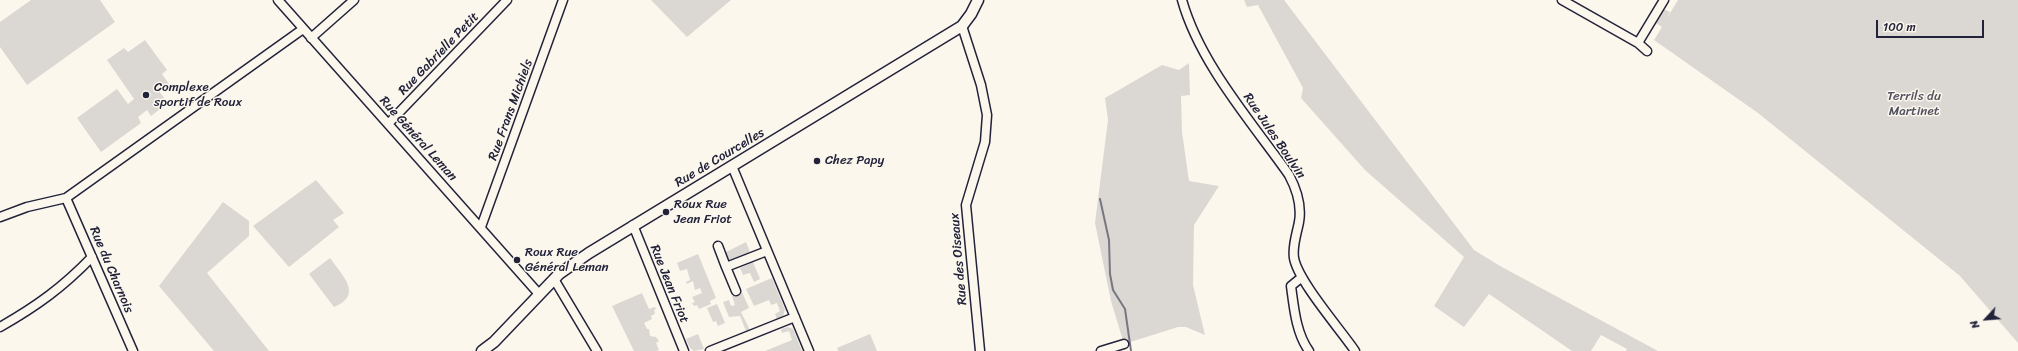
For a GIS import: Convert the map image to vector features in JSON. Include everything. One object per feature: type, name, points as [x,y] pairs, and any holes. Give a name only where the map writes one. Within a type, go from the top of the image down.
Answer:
[{"type":"main road","name":"Rue de Courcelles","points":[[482,351],[494,342],[554,279],[589,252],[962,26],[971,14],[977,1]]},
{"type":"street","name":"Rue Général Leman","points":[[278,0],[539,294]]},
{"type":"street","points":[[311,38],[354,0]]},
{"type":"street","name":"Rue Gabrielle Petit","points":[[388,124],[507,0]]},
{"type":"street","name":"Rue Frans Michiels","points":[[481,227],[563,0]]},
{"type":"street","name":"Rue Jules Boulvin","points":[[1182,0],[1195,38],[1213,67],[1289,175],[1296,189],[1300,207],[1294,259],[1302,277],[1355,351]]},
{"type":"street","points":[[1562,0],[1638,43],[1647,51]]},
{"type":"street","points":[[1638,43],[1664,0]]},
{"type":"street","name":"Rue des Oiseaux","points":[[962,26],[981,85],[987,115],[985,142],[966,205],[980,351]]},
{"type":"street","points":[[2,214],[66,198],[303,29]]},
{"type":"street","points":[[732,166],[809,351]]},
{"type":"street","name":"Rue du Charnois","points":[[66,198],[133,351]]},
{"type":"street","name":"Rue Jean Friot","points":[[633,226],[684,351]]},
{"type":"street","points":[[718,246],[736,292]]},
{"type":"street","points":[[726,267],[767,251]]},
{"type":"street","points":[[0,327],[35,307],[62,287],[92,257]]},
{"type":"street","points":[[1302,277],[1292,286],[1295,314],[1304,344],[1309,351]]},
{"type":"street","points":[[554,279],[597,351]]},
{"type":"street","points":[[710,351],[795,317]]},
{"type":"street","points":[[1101,351],[1124,344]]},
{"type":"green space","points":[[31,0],[100,0],[115,22],[27,85],[0,47],[0,22]]},
{"type":"green space","points":[[651,0],[731,0],[687,37]]},
{"type":"green space","points":[[1244,0],[1284,0],[1474,250],[1500,266],[1658,351],[1626,351],[1627,349],[1601,335],[1591,351],[1572,351],[1489,294],[1464,327],[1434,306],[1464,257],[1365,170],[1301,98],[1303,88],[1258,5],[1247,7]]},
{"type":"green space","name":"Terrils du Martinet","points":[[1678,0],[2018,0],[2018,343],[1960,276],[1758,113],[1654,40],[1662,27],[1656,23],[1664,9],[1670,12],[1667,18]]},
{"type":"green space","name":"Complexe sportif de Roux","points":[[145,40],[167,70],[162,74],[169,84],[159,91],[164,98],[156,104],[160,109],[151,116],[147,110],[138,117],[141,123],[101,152],[77,118],[117,89],[128,104],[134,99],[107,60],[124,48],[128,52]]},
{"type":"green space","points":[[1189,63],[1190,95],[1181,96],[1182,132],[1189,181],[1219,186],[1194,225],[1193,285],[1205,335],[1186,327],[1178,327],[1124,344],[1111,301],[1095,223],[1108,120],[1105,98],[1162,65],[1179,70]]},
{"type":"green space","points":[[316,180],[344,213],[333,220],[339,227],[289,267],[253,226]]},
{"type":"green space","points":[[223,202],[249,221],[249,236],[207,273],[269,351],[214,351],[159,286]]},
{"type":"green space","points":[[746,242],[750,252],[727,261],[724,253]]},
{"type":"green space","points":[[698,254],[716,298],[710,301],[711,304],[699,309],[697,305],[694,306],[692,303],[695,302],[692,297],[702,293],[700,288],[695,290],[693,281],[687,284],[686,282],[690,280],[687,269],[680,271],[677,263]]},
{"type":"green space","points":[[330,258],[348,284],[349,291],[348,297],[334,307],[309,274]]},
{"type":"green space","points":[[753,262],[760,279],[754,282],[750,273],[743,275],[740,268]]},
{"type":"green space","points":[[772,278],[785,310],[783,316],[777,319],[775,314],[780,311],[777,303],[771,305],[769,300],[754,306],[746,289]]},
{"type":"green space","points":[[742,292],[749,308],[741,312],[750,330],[746,331],[740,316],[729,317],[723,302],[729,300],[731,306],[735,305],[732,296]]},
{"type":"green space","points":[[642,293],[649,309],[655,307],[656,309],[654,310],[655,314],[651,316],[652,319],[644,323],[647,329],[649,329],[650,336],[656,337],[659,341],[656,343],[659,350],[656,351],[634,351],[612,306]]},
{"type":"green space","points":[[717,304],[725,323],[718,326],[716,321],[713,322],[707,308]]},
{"type":"green space","points":[[788,327],[793,329],[802,351],[765,351],[792,340],[789,331],[782,333],[781,329]]},
{"type":"green space","points":[[698,334],[704,349],[694,351],[690,348],[686,339]]},
{"type":"green space","points":[[870,334],[877,351],[838,351],[837,348]]},
{"type":"waterway","points":[[1100,199],[1109,240],[1110,274],[1113,290],[1125,309],[1131,351]]},
{"type":"place","name":"Complexe sportif de Roux","points":[[146,95]]},
{"type":"place","name":"Chez Papy","points":[[817,161]]},
{"type":"place","name":"Roux Rue Jean Friot","points":[[666,212]]},
{"type":"place","name":"Roux Rue Général Leman","points":[[517,260]]}]
